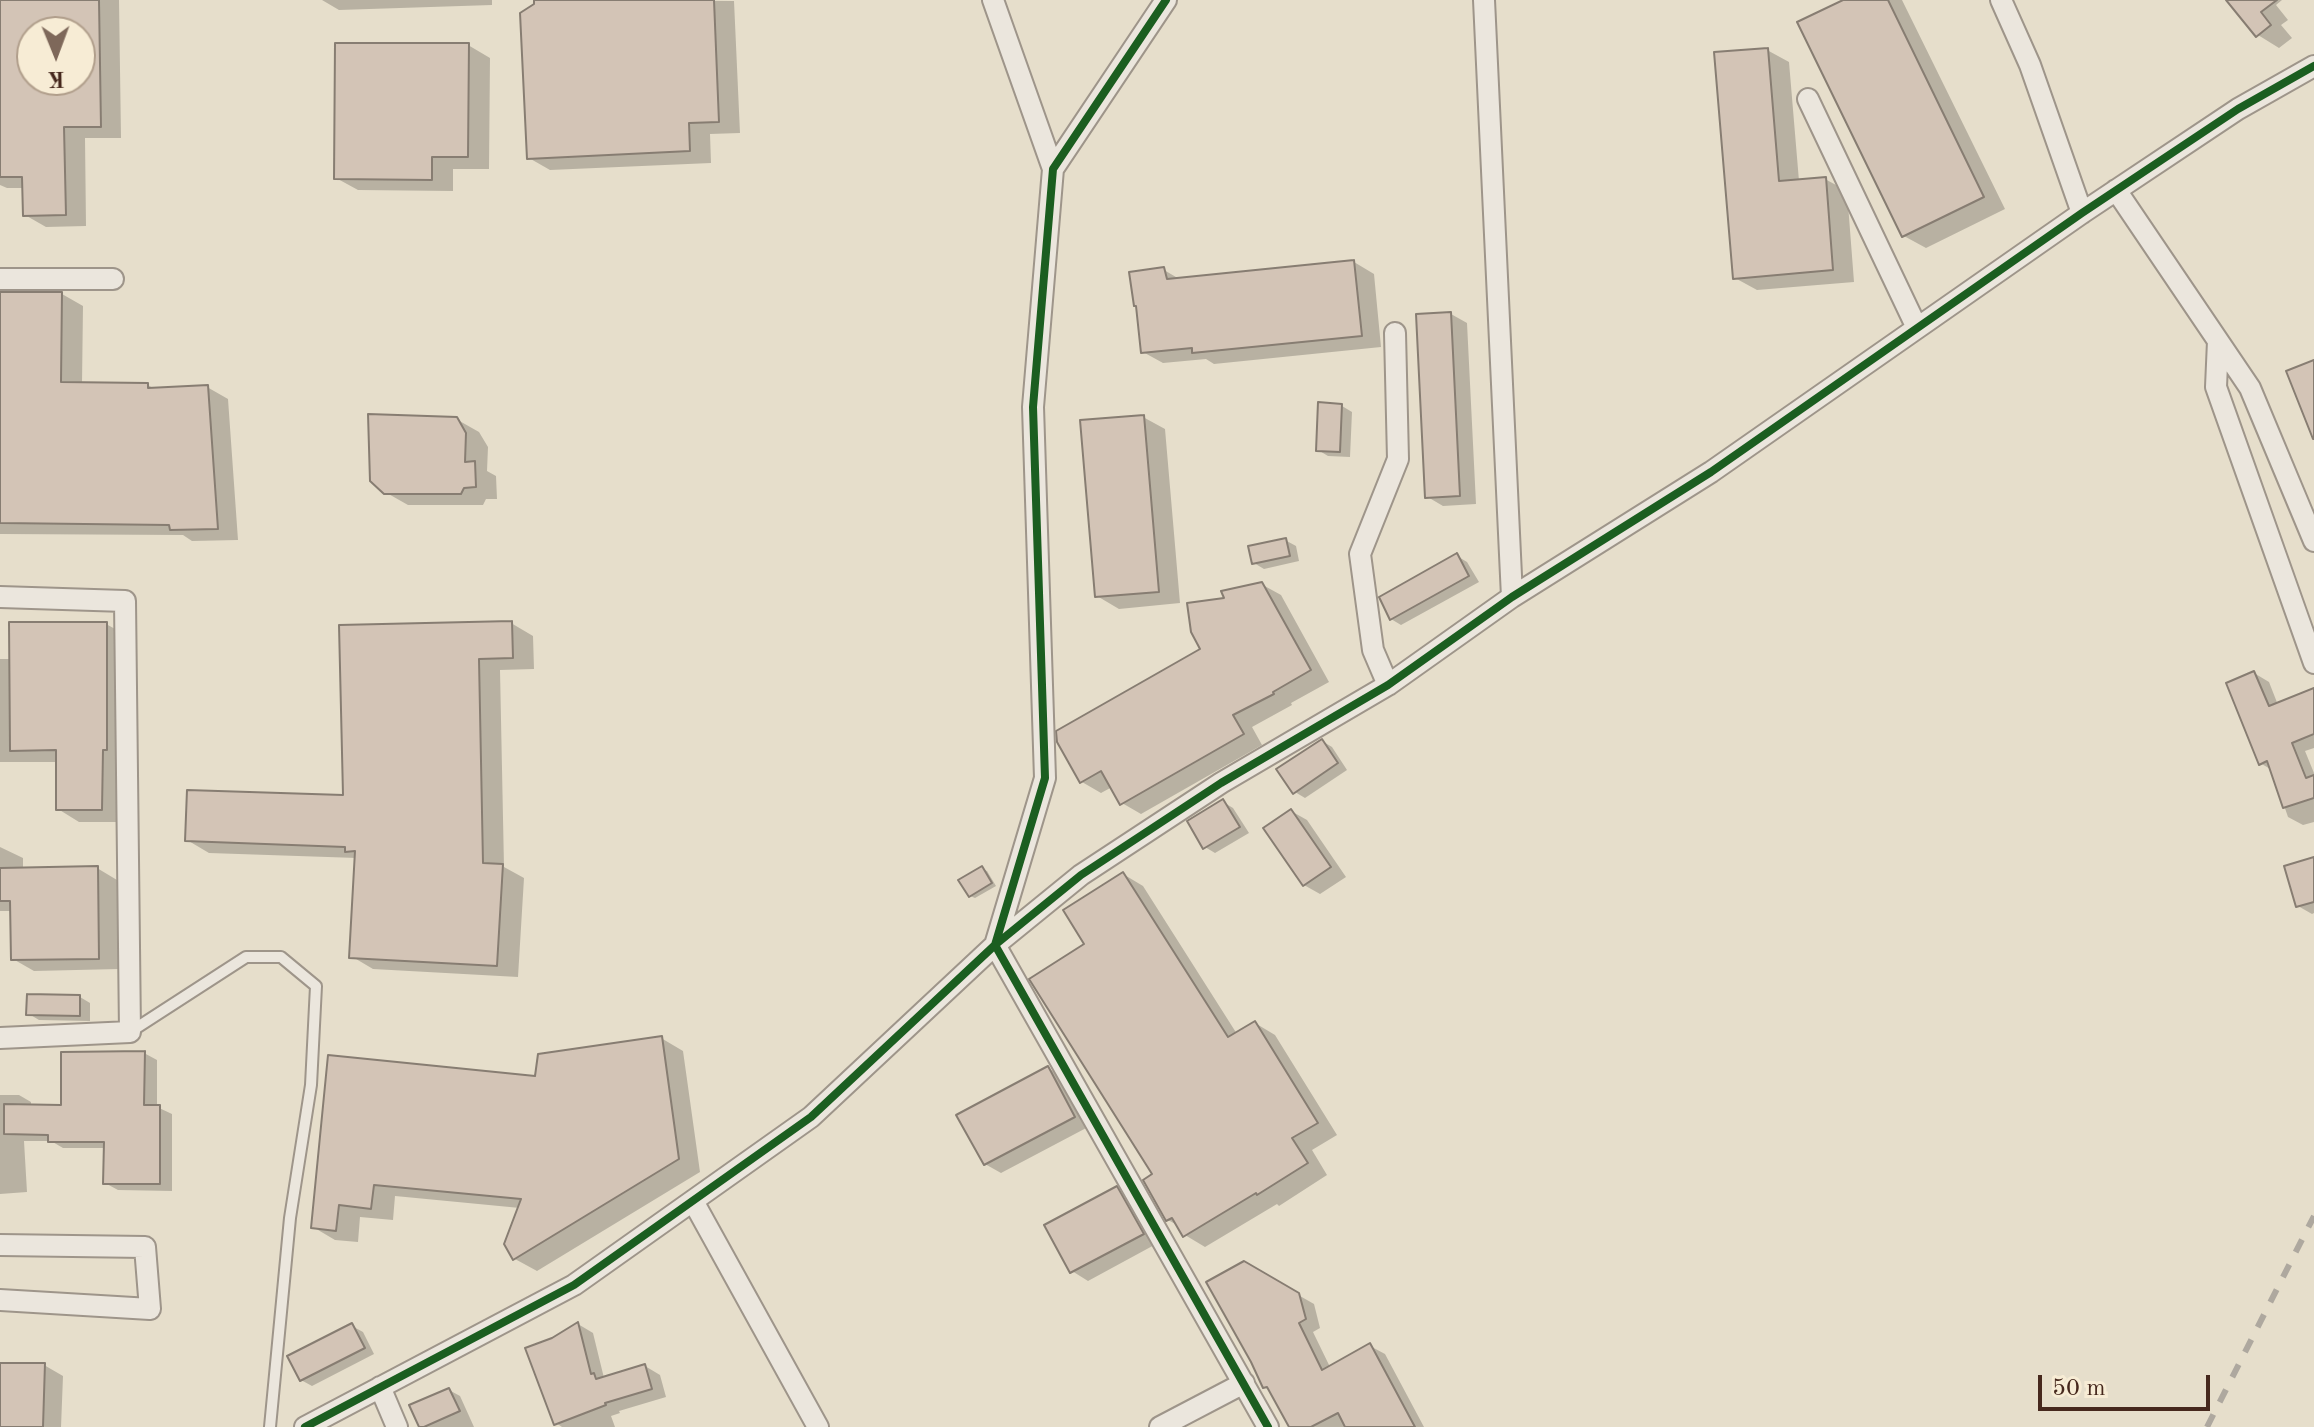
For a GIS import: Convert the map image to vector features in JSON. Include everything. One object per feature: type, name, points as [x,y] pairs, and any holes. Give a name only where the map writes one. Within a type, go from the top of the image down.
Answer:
[{"type":"street","points":[[993,0],[1053,169],[1033,407],[1045,778],[995,945],[1268,1427]]},
{"type":"street","points":[[1053,169],[1166,0]]},
{"type":"street","points":[[1484,0],[1512,597]]},
{"type":"street","points":[[2001,0],[2030,65],[2082,213]]},
{"type":"street","points":[[309,1426],[574,1285],[811,1117],[995,945],[1081,875],[1221,783],[1388,685],[1512,597],[1711,472],[2116,190],[2238,109],[2314,66]]},
{"type":"street","points":[[1808,99],[1917,328]]},
{"type":"street","points":[[2116,190],[2250,388],[2314,541]]},
{"type":"street","points":[[0,279],[113,279]]},
{"type":"street","points":[[1388,685],[1373,650],[1360,554],[1398,459],[1395,333]]},
{"type":"street","points":[[2218,341],[2216,387],[2314,663]]},
{"type":"street","points":[[0,597],[125,601],[130,1032],[0,1038]]},
{"type":"street","points":[[693,1201],[818,1427]]},
{"type":"street","points":[[0,1245],[145,1247],[150,1309],[0,1300]]},
{"type":"street","points":[[1160,1427],[1244,1383]]},
{"type":"street","points":[[380,1387],[397,1427]]},
{"type":"lane","points":[[130,1032],[246,957],[281,957],[316,986],[311,1085],[290,1218],[270,1427]]},
{"type":"building","points":[[0,0],[99,0],[101,127],[64,127],[66,215],[23,216],[22,177],[0,177]]},
{"type":"building","points":[[534,0],[714,0],[719,122],[689,123],[690,151],[527,159],[520,13],[534,4]]},
{"type":"building","points":[[1843,0],[1888,0],[1984,197],[1902,237],[1797,22]]},
{"type":"building","points":[[2226,0],[2277,0],[2261,12],[2271,25],[2256,37]]},
{"type":"building","points":[[335,43],[469,43],[468,157],[432,157],[432,180],[334,179]]},
{"type":"building","points":[[1768,48],[1779,181],[1826,177],[1833,270],[1733,279],[1714,52]]},
{"type":"building","points":[[1354,260],[1362,336],[1192,353],[1192,348],[1141,353],[1129,272],[1164,267],[1167,279]]},
{"type":"building","points":[[0,292],[62,292],[61,382],[148,383],[148,388],[208,385],[218,529],[170,530],[169,525],[0,523]]},
{"type":"building","points":[[1451,312],[1460,496],[1425,498],[1416,314]]},
{"type":"building","points":[[2314,360],[2314,439],[2313,439],[2286,371]]},
{"type":"building","points":[[1318,402],[1342,404],[1340,452],[1316,451]]},
{"type":"building","points":[[368,414],[457,417],[466,433],[465,462],[475,461],[476,487],[464,488],[461,494],[384,494],[370,481]]},
{"type":"building","points":[[1144,415],[1159,592],[1095,597],[1080,420]]},
{"type":"building","points":[[1286,538],[1290,556],[1252,564],[1248,546]]},
{"type":"building","points":[[1457,553],[1469,576],[1390,620],[1379,597]]},
{"type":"building","points":[[1262,582],[1311,670],[1233,715],[1244,734],[1120,805],[1101,771],[1080,783],[1057,742],[1056,731],[1200,649],[1191,632],[1187,603],[1224,598],[1221,591]]},
{"type":"building","points":[[512,621],[513,658],[479,659],[483,863],[503,864],[497,966],[349,958],[355,851],[345,852],[345,847],[185,841],[187,790],[343,795],[339,625]]},
{"type":"building","points":[[9,622],[107,622],[107,750],[103,750],[102,810],[56,810],[56,750],[10,751]]},
{"type":"building","points":[[2254,671],[2269,706],[2314,688],[2314,734],[2292,743],[2306,778],[2314,775],[2314,798],[2283,808],[2267,761],[2259,765],[2226,683]]},
{"type":"building","points":[[1322,739],[1338,763],[1293,794],[1276,769]]},
{"type":"building","points":[[1223,799],[1240,827],[1203,849],[1187,821]]},
{"type":"building","points":[[1291,809],[1331,867],[1303,886],[1263,828]]},
{"type":"building","points":[[2314,857],[2314,902],[2296,907],[2284,866]]},
{"type":"building","points":[[98,866],[99,959],[11,960],[10,901],[0,901],[0,868]]},
{"type":"building","points":[[982,866],[992,883],[969,897],[958,880]]},
{"type":"building","points":[[1123,872],[1228,1037],[1255,1021],[1318,1123],[1292,1138],[1308,1163],[1183,1237],[1172,1218],[1166,1221],[1143,1180],[1152,1174],[1029,979],[1084,944],[1063,910]]},
{"type":"building","points":[[27,994],[80,995],[80,1016],[26,1015]]},
{"type":"building","points":[[662,1036],[679,1159],[513,1260],[504,1244],[521,1199],[374,1185],[371,1209],[339,1205],[336,1231],[311,1228],[328,1055],[535,1076],[538,1054]]},
{"type":"building","points":[[145,1051],[144,1105],[160,1105],[160,1184],[103,1184],[104,1142],[48,1142],[48,1135],[4,1134],[4,1104],[61,1105],[61,1052]]},
{"type":"building","points":[[1048,1066],[1075,1117],[984,1165],[956,1115]]},
{"type":"building","points":[[1117,1186],[1144,1234],[1070,1273],[1044,1225]]},
{"type":"building","points":[[1244,1261],[1299,1293],[1306,1319],[1299,1323],[1322,1370],[1370,1343],[1415,1427],[1345,1427],[1338,1413],[1311,1427],[1289,1427],[1267,1387],[1263,1388],[1206,1282]]},
{"type":"building","points":[[578,1322],[591,1374],[594,1373],[596,1379],[645,1364],[652,1389],[605,1403],[554,1425],[525,1348],[552,1338]]},
{"type":"building","points":[[352,1323],[365,1348],[300,1381],[287,1356]]},
{"type":"building","points":[[0,1363],[45,1363],[43,1427],[0,1427]]},
{"type":"building","points":[[449,1388],[460,1411],[419,1427],[409,1405]]},
{"type":"railway","points":[[2207,1427],[2314,1216]]},
{"type":"cycle path","points":[[1166,0],[1053,169],[1033,407],[1045,778],[995,945],[1268,1427]]},
{"type":"cycle path","points":[[305,1427],[574,1285],[811,1117],[995,945],[1081,875],[1221,783],[1388,685],[1512,597],[1711,472],[2082,213],[2238,109],[2314,66]]}]
